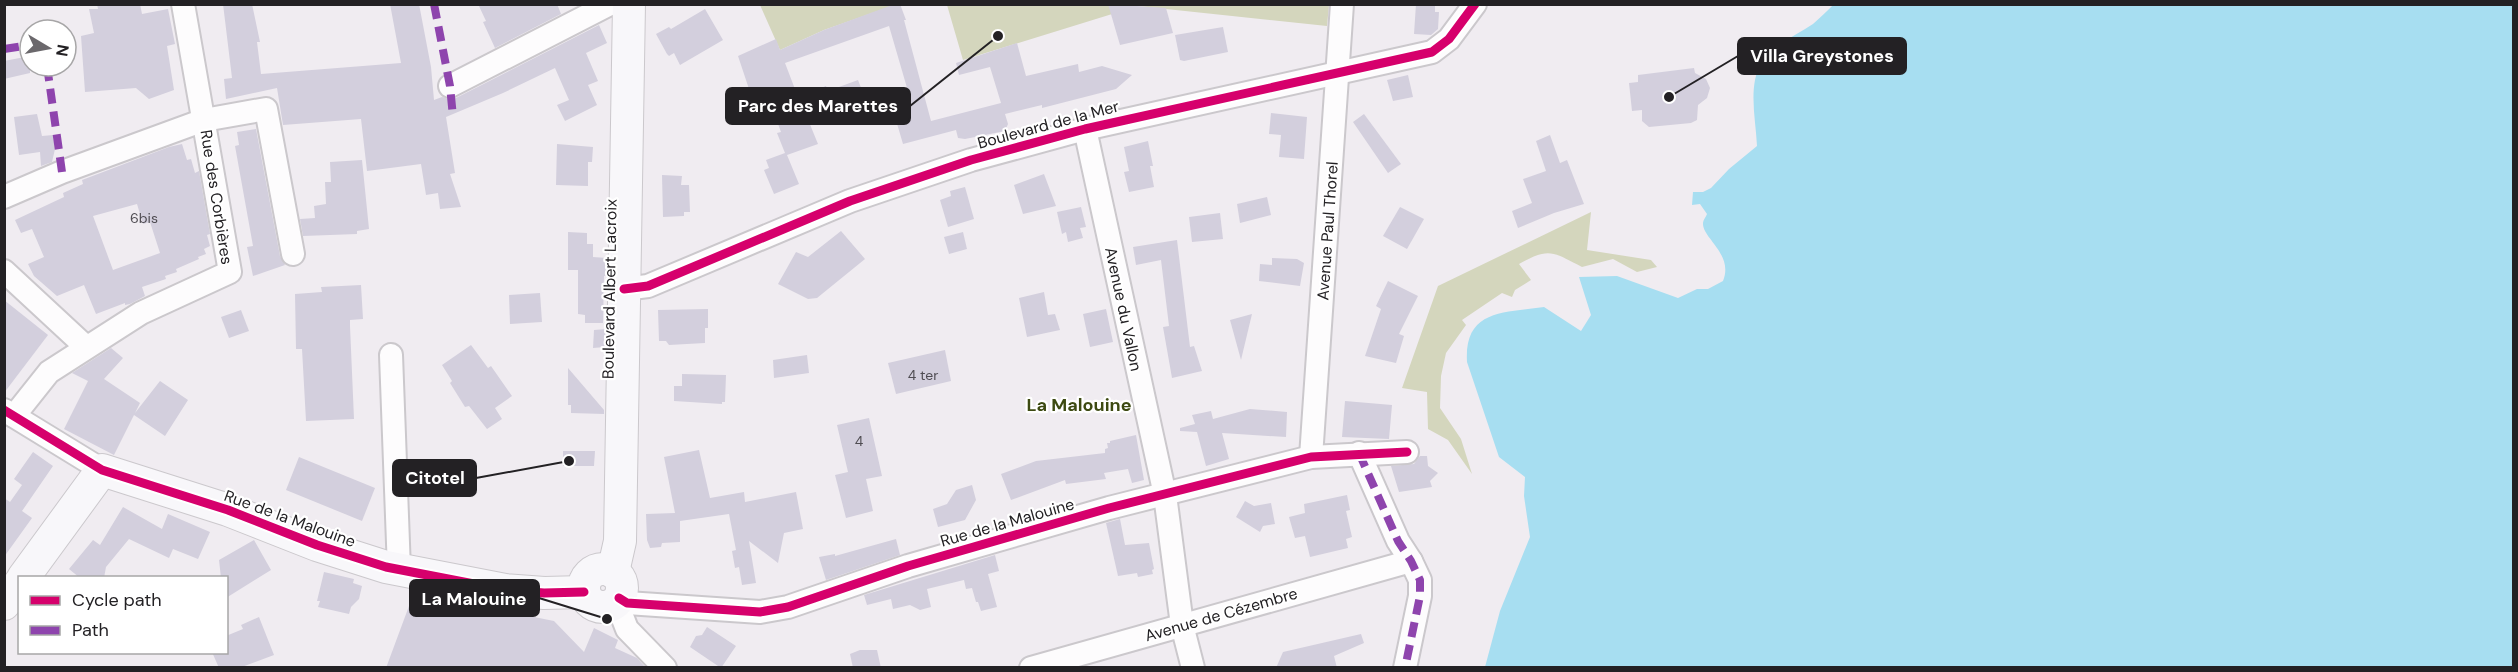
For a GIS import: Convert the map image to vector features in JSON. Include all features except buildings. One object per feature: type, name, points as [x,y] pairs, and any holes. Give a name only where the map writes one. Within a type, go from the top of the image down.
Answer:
[{"type":"street","name":"Rue des Corbières","points":[[9,413],[49,372],[86,347],[141,313],[230,272],[183,4]]},
{"type":"street","points":[[450,86],[610,4]]},
{"type":"street","name":"Boulevard Albert Lacroix","points":[[615,591],[620,541],[628,4]]},
{"type":"street","name":"Avenue Paul Thorel","points":[[1311,458],[1342,4]]},
{"type":"street","name":"Boulevard de la Mer","points":[[624,289],[648,286],[850,201],[971,160],[1085,129],[1432,52],[1449,39],[1475,4]]},
{"type":"street","points":[[4,197],[62,172],[204,120],[266,109],[293,254]]},
{"type":"street","name":"Avenue du Vallon","points":[[1085,129],[1165,495],[1182,626],[1193,668]]},
{"type":"street","points":[[4,271],[86,347]]},
{"type":"street","points":[[392,355],[399,570]]},
{"type":"street","name":"Rue de la Malouine","points":[[9,413],[102,470],[261,522],[317,545],[399,570],[505,590],[544,593],[584,592],[586,580],[594,571],[607,570],[615,591],[627,603],[760,612],[788,606],[908,566],[1086,514],[1311,458],[1359,453],[1407,452]]},
{"type":"street","points":[[1359,453],[1398,541],[1412,561],[1419,580],[1419,596],[1405,668]]},
{"type":"street","points":[[24,576],[102,470]]},
{"type":"street","name":"Avenue de Cézembre","points":[[1031,668],[1412,561]]},
{"type":"street","points":[[4,604],[18,586]]},
{"type":"street","points":[[615,591],[627,629],[659,666]]},
{"type":"green space","points":[[760,5],[895,5],[824,30],[780,50]]},
{"type":"green space","points":[[947,5],[1329,5],[1327,26],[1138,6],[963,60]]},
{"type":"green space","points":[[1591,212],[1587,250],[1651,260],[1657,267],[1637,272],[1613,259],[1582,267],[1557,255],[1537,255],[1519,264],[1531,280],[1515,290],[1512,297],[1502,293],[1462,320],[1466,325],[1446,353],[1441,376],[1440,408],[1461,439],[1472,474],[1448,440],[1428,429],[1427,392],[1402,388],[1438,286]]},
{"type":"water","points":[[1833,5],[2513,5],[2513,667],[1485,667],[1500,611],[1530,537],[1524,496],[1525,477],[1499,457],[1467,362],[1468,345],[1472,332],[1479,323],[1489,317],[1544,307],[1581,331],[1591,315],[1579,277],[1617,276],[1678,298],[1697,289],[1708,289],[1723,281],[1724,263],[1704,229],[1703,222],[1707,214],[1700,204],[1692,205],[1693,192],[1703,192],[1711,188],[1729,169],[1757,146],[1753,96],[1758,70],[1763,61],[1778,46],[1813,24]]},
{"type":"marked path","points":[[434,4],[450,86],[453,117]]},
{"type":"marked path","points":[[4,49],[18,47]]},
{"type":"marked path","points":[[49,78],[62,172]]},
{"type":"marked path","points":[[1359,453],[1398,541],[1420,580],[1420,596],[1405,668]]},
{"type":"cycle path","points":[[624,289],[648,286],[850,201],[971,160],[1085,129],[1432,52],[1449,39],[1475,4]]},
{"type":"cycle path","points":[[4,410],[102,470],[228,510],[317,545],[386,567],[505,590],[544,593],[584,592]]},
{"type":"cycle path","points":[[619,598],[627,603],[760,612],[788,607],[908,566],[1109,508],[1311,457],[1407,452]]},
{"type":"place","name":"Parc des Marettes","points":[[998,36]]},
{"type":"place","name":"Villa Greystones","points":[[1669,97]]},
{"type":"place","name":"Citotel","points":[[569,461]]},
{"type":"place","name":"La Malouine","points":[[607,619]]},
{"type":"district","name":"La Malouine","points":[[1079,405]]}]
